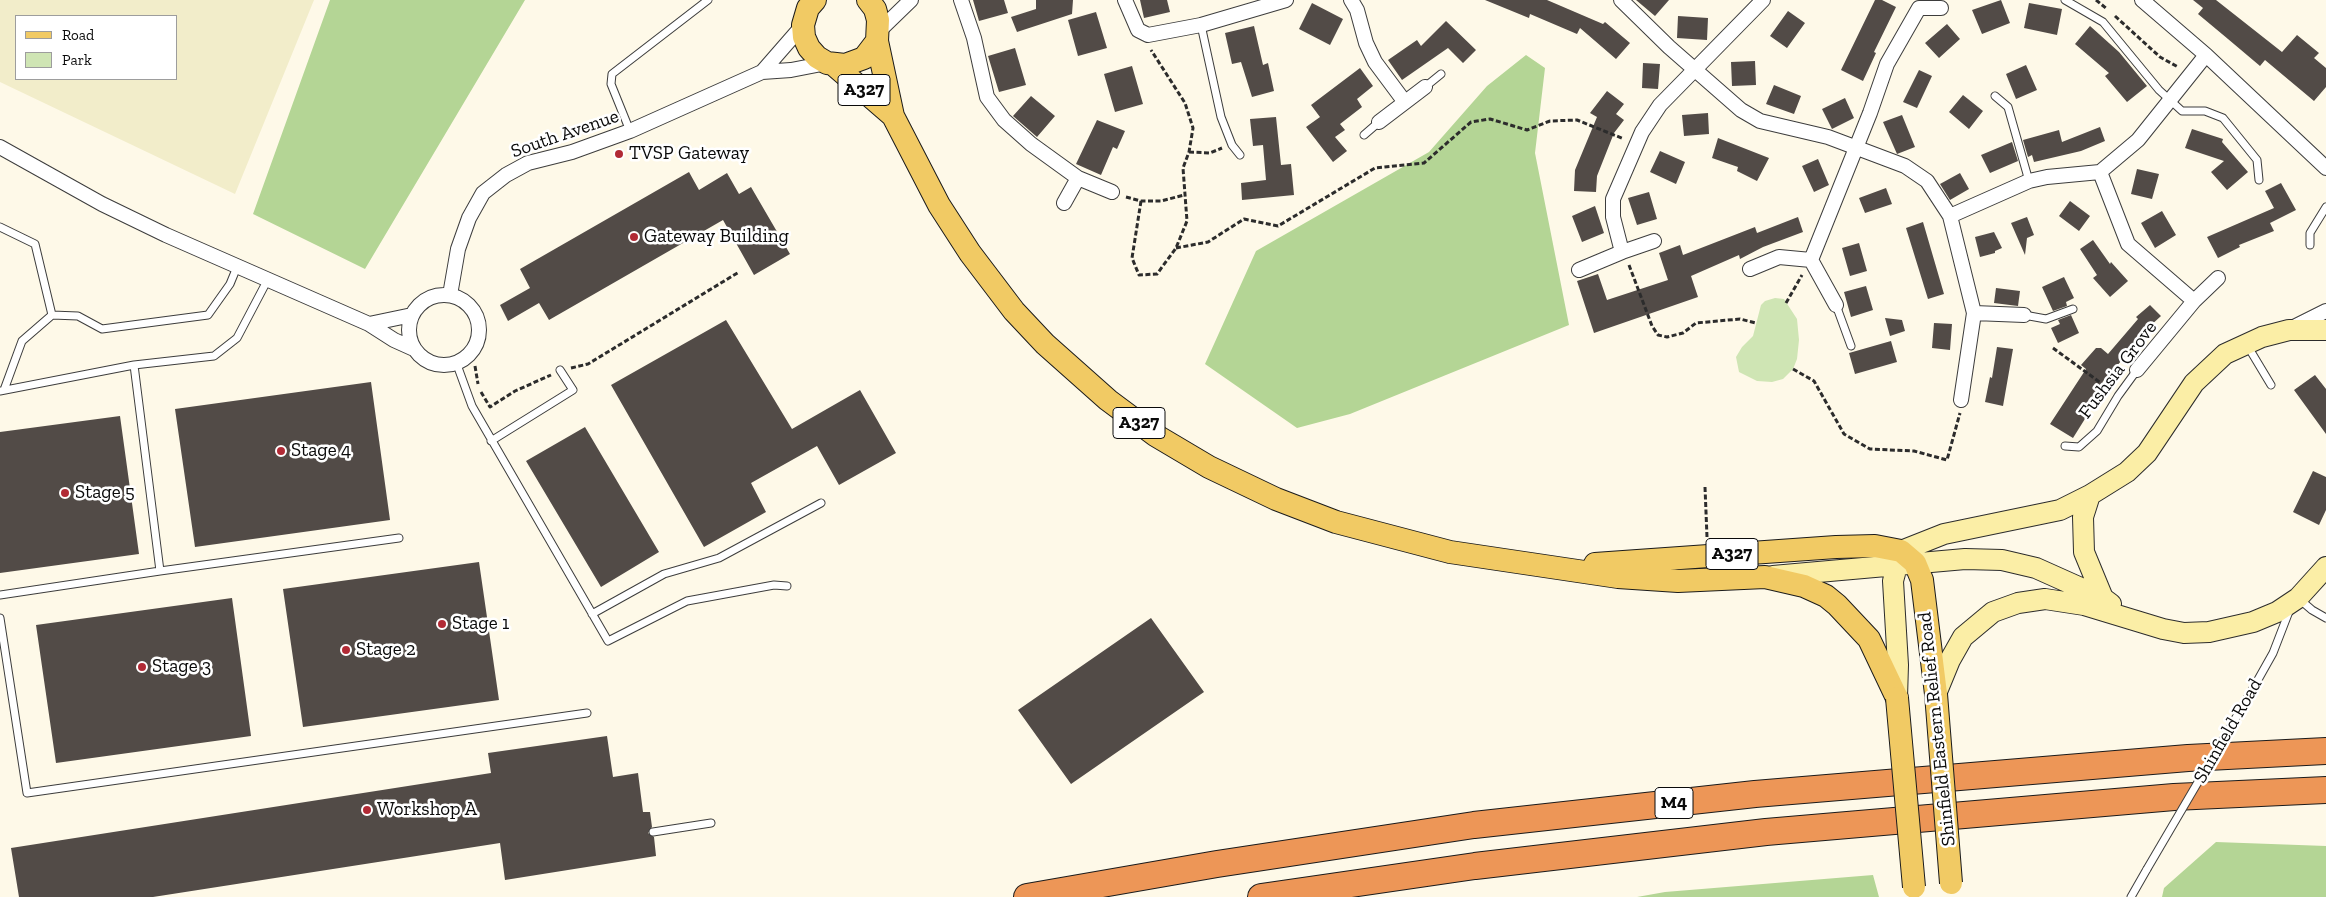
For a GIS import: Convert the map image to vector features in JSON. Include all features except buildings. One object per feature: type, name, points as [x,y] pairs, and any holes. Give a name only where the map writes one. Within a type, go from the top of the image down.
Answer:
[{"type":"highway","name":"M4","points":[[1027,897],[1217,864],[1474,825],[1765,793],[2188,758],[2326,751]]},
{"type":"highway","name":"M4","points":[[1261,897],[1475,866],[1766,832],[2164,798],[2326,790]]},
{"type":"main road","name":"Shinfield Eastern Relief Road","points":[[868,0],[875,9],[878,36],[893,116],[954,229],[1014,311],[1076,373],[1154,435],[1209,467],[1276,499],[1336,522],[1450,552],[1562,567],[1618,577],[1678,581],[1765,576],[1904,560]]},
{"type":"main road","name":"Shinfield Eastern Relief Road","points":[[806,10],[804,37],[809,48],[893,116]]},
{"type":"main road","points":[[831,64],[855,63],[864,58],[878,36]]},
{"type":"main road","points":[[1897,698],[1898,665],[1893,581],[1904,560],[1944,534],[2060,510],[2090,495],[2127,472],[2147,453],[2194,383],[2225,354],[2246,344],[2289,330],[2326,330]]},
{"type":"main road","points":[[2090,495],[2083,517],[2084,552],[2103,598]]},
{"type":"main road","name":"Shinfield Eastern Relief Road","points":[[1562,567],[1707,555],[1875,546],[1904,560],[1922,580],[1936,694],[1952,890]]},
{"type":"main road","points":[[1904,560],[2002,560],[2036,568],[2103,598],[2137,623]]},
{"type":"main road","name":"Shinfield Road","points":[[2295,601],[2326,567]]},
{"type":"main road","name":"Shinfield Eastern Relief Road","points":[[1765,576],[1804,586],[1826,596],[1848,615],[1869,639],[1897,698],[1915,892]]},
{"type":"main road","points":[[1936,694],[1950,660],[1963,637],[1993,612],[2018,603],[2045,599],[2084,605],[2137,623],[2184,633],[2209,632],[2259,620],[2295,601]]},
{"type":"street","points":[[878,36],[911,0]]},
{"type":"street","points":[[961,0],[974,38],[987,97],[1004,120],[1031,144],[1078,178],[1112,192]]},
{"type":"street","points":[[1125,0],[1138,30],[1148,35],[1201,25],[1286,0]]},
{"type":"street","points":[[1350,0],[1357,10],[1366,43],[1375,62],[1404,101]]},
{"type":"street","points":[[1622,0],[1694,70],[1741,110],[1760,121],[1828,137],[1905,166],[1927,181],[1950,216],[1974,313],[1961,400]]},
{"type":"street","points":[[1623,252],[1613,217],[1613,199],[1636,145],[1660,105],[1762,0]]},
{"type":"street","points":[[2142,0],[2206,55],[2326,168]]},
{"type":"street","points":[[1811,260],[1887,64],[1916,4],[1941,8]]},
{"type":"street","name":"South Avenue","points":[[762,72],[806,10]]},
{"type":"street","points":[[1950,216],[2029,181],[2048,177],[2100,172],[2138,140],[2206,55]]},
{"type":"street","name":"South Avenue","points":[[450,295],[458,249],[469,218],[484,193],[506,175],[528,163],[572,152],[630,131],[762,72],[831,64]]},
{"type":"street","points":[[1379,122],[1404,101],[1425,87]]},
{"type":"street","points":[[0,147],[102,204],[268,281],[369,324],[394,340],[414,349],[433,363],[444,365],[456,362],[464,358],[476,344],[478,326],[472,310],[459,298],[450,295],[435,296],[428,299],[416,308],[412,315],[409,330],[414,349]]},
{"type":"street","points":[[2100,172],[2128,244],[2194,301]]},
{"type":"street","points":[[1064,203],[1078,178]]},
{"type":"street","points":[[1579,270],[1654,241]]},
{"type":"street","points":[[1750,269],[1779,257],[1811,260]]},
{"type":"street","points":[[1811,260],[1836,306]]},
{"type":"street","name":"Fushsia Grove","points":[[2137,370],[2194,301],[2218,278]]},
{"type":"street","points":[[2289,330],[2326,311]]},
{"type":"street","points":[[1974,313],[2024,315]]},
{"type":"street","points":[[369,324],[412,315]]},
{"type":"lane","points":[[630,131],[610,84],[612,74],[708,0]]},
{"type":"lane","points":[[2065,0],[2103,22],[2159,90],[2182,111],[2205,111],[2223,118],[2257,160],[2258,180]]},
{"type":"lane","points":[[1201,25],[1221,117],[1232,145],[1240,155]]},
{"type":"lane","points":[[1425,87],[1441,74]]},
{"type":"lane","points":[[1995,96],[2008,107],[2029,181]]},
{"type":"lane","points":[[1364,135],[1379,122]]},
{"type":"lane","points":[[2310,245],[2310,233],[2326,207]]},
{"type":"lane","points":[[0,227],[35,244],[52,315]]},
{"type":"lane","points":[[2,390],[22,341],[52,315],[78,316],[102,329],[208,316],[230,284],[237,267]]},
{"type":"lane","points":[[2,390],[134,365],[214,356],[237,338],[268,281]]},
{"type":"lane","points":[[1836,306],[1851,346]]},
{"type":"lane","points":[[2024,315],[2046,319],[2073,308]]},
{"type":"lane","points":[[2246,344],[2271,385]]},
{"type":"lane","points":[[456,362],[472,406],[608,642],[687,601],[774,585],[787,586]]},
{"type":"lane","points":[[134,365],[160,572]]},
{"type":"lane","points":[[491,441],[573,390],[560,370]]},
{"type":"lane","name":"Fushsia Grove","points":[[2065,446],[2080,447],[2097,430],[2137,370]]},
{"type":"lane","points":[[592,614],[664,574],[719,558],[821,503]]},
{"type":"lane","points":[[0,595],[399,538]]},
{"type":"lane","points":[[2295,601],[2326,618]]},
{"type":"lane","name":"Shinfield Road","points":[[2131,897],[2273,653],[2295,601]]},
{"type":"lane","points":[[0,618],[27,793],[587,713]]},
{"type":"lane","points":[[653,832],[711,823]]},
{"type":"path","points":[[2096,0],[2160,58],[2189,74]]},
{"type":"path","points":[[1141,201],[1132,258],[1139,275],[1157,274],[1176,248],[1187,221],[1183,168],[1189,152],[1193,128],[1185,103],[1149,46],[1148,35]]},
{"type":"path","points":[[1176,248],[1208,242],[1244,220],[1278,226],[1374,168],[1424,163],[1471,122],[1490,119],[1527,130],[1550,121],[1578,120],[1636,145]]},
{"type":"path","points":[[1189,152],[1210,152],[1232,145]]},
{"type":"path","points":[[1112,192],[1141,201],[1161,201],[1184,195]]},
{"type":"path","points":[[1623,252],[1652,326],[1658,335],[1666,337],[1683,333],[1696,323],[1740,319],[1756,323]]},
{"type":"path","points":[[1786,303],[1811,260]]},
{"type":"path","points":[[475,366],[479,387],[490,407],[515,391],[560,370],[588,364],[739,272]]},
{"type":"path","points":[[2053,348],[2118,396]]},
{"type":"path","points":[[1792,369],[1814,381],[1844,434],[1870,449],[1914,451],[1947,460],[1959,424],[1961,400]]},
{"type":"path","points":[[1705,488],[1707,555]]},
{"type":"shaded area","points":[[0,0],[314,0],[235,194],[0,82]]},
{"type":"green space","points":[[330,0],[525,0],[365,269],[253,214]]},
{"type":"green space","points":[[1526,55],[1545,68],[1535,153],[1569,325],[1350,414],[1297,428],[1205,364],[1256,251],[1429,152],[1487,86]]},
{"type":"green space","points":[[1775,298],[1784,299],[1797,319],[1799,340],[1797,359],[1793,369],[1783,379],[1772,382],[1757,381],[1739,372],[1736,357],[1742,347],[1753,336],[1761,305],[1765,301]]},
{"type":"green space","points":[[2216,842],[2326,846],[2326,897],[2162,897],[2164,888]]},
{"type":"green space","points":[[1873,875],[1879,897],[1637,897],[1665,892]]},
{"type":"place","name":"TVSP Gateway","points":[[619,154]]},
{"type":"place","name":"Gateway Building","points":[[634,237]]},
{"type":"place","name":"Stage 4","points":[[281,451]]},
{"type":"place","name":"Stage 5","points":[[65,493]]},
{"type":"place","name":"Stage 1","points":[[442,624]]},
{"type":"place","name":"Stage 2","points":[[346,650]]},
{"type":"place","name":"Stage 3","points":[[142,667]]},
{"type":"place","name":"Workshop A","points":[[367,810]]}]
